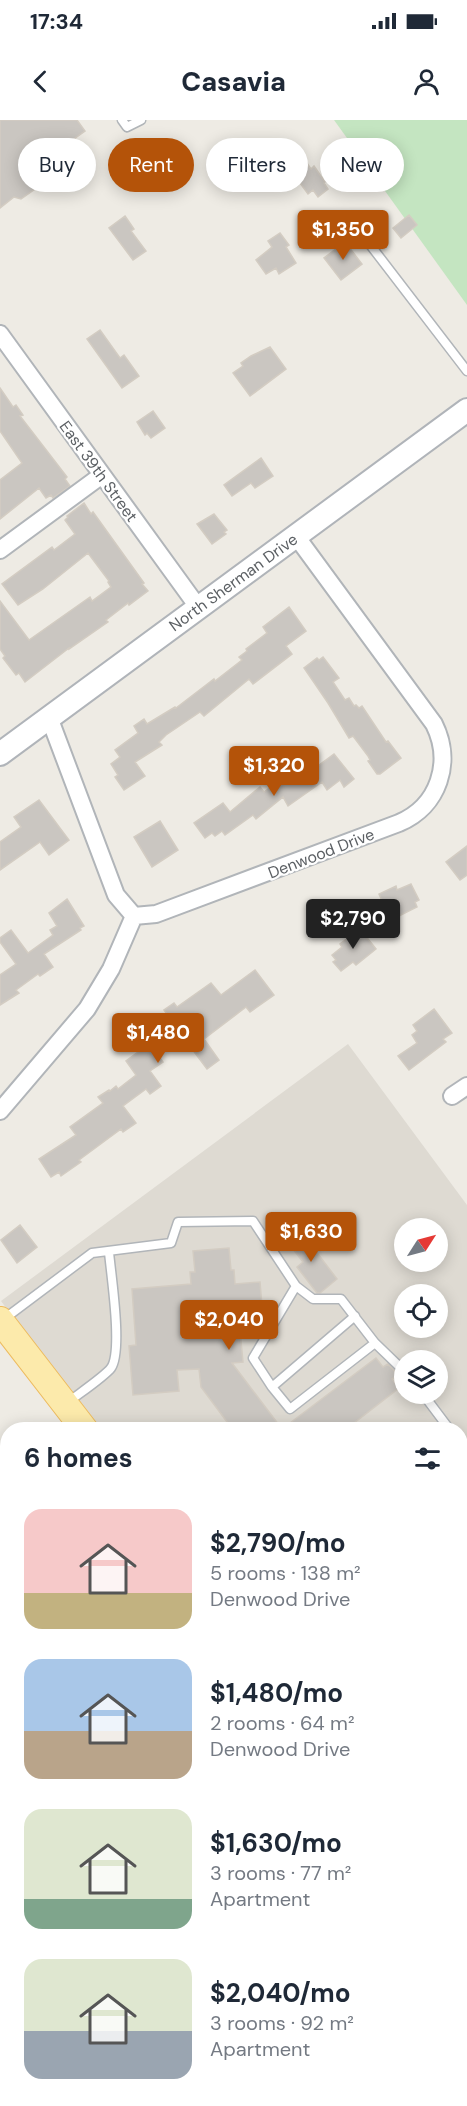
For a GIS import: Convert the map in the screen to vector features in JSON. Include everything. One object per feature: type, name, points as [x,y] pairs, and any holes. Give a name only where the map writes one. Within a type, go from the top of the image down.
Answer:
[{"type":"main road","name":"North Sherman Drive","points":[[0,754],[467,410]]},
{"type":"main road","points":[[0,1320],[65,1417]]},
{"type":"main road","points":[[0,1345],[65,1417]]},
{"type":"street","name":"East 39th Street","points":[[0,334],[198,607]]},
{"type":"street","points":[[0,550],[102,475]]},
{"type":"street","name":"Denwood Drive","points":[[134,916],[156,914],[405,820],[422,808],[435,791],[441,778],[443,758],[434,724],[296,536]]},
{"type":"street","points":[[0,1111],[87,1009],[114,963],[134,916],[116,895],[49,717]]},
{"type":"street","points":[[452,1096],[467,1086]]},
{"type":"lane","points":[[122,120],[127,127],[141,120]]},
{"type":"lane","points":[[358,229],[467,371]]},
{"type":"lane","points":[[0,1320],[92,1253],[171,1242],[178,1222],[253,1221],[296,1286],[313,1299],[341,1299],[375,1342],[394,1361]]},
{"type":"lane","points":[[65,1417],[111,1367],[116,1349],[109,1252]]},
{"type":"lane","points":[[296,1286],[254,1358],[272,1387],[290,1409],[375,1342]]},
{"type":"lane","points":[[272,1387],[355,1316]]},
{"type":"lane","points":[[430,1404],[444,1422]]},
{"type":"shaded area","points":[[348,1044],[467,1205],[467,1422],[91,1422],[1,1301]]},
{"type":"green space","points":[[334,120],[467,120],[467,305],[386,192],[404,192],[404,138],[347,138]]},
{"type":"building","points":[[0,120],[77,120],[85,131],[75,138],[18,138],[18,192],[31,192],[21,199],[14,197],[0,208]]},
{"type":"building","points":[[308,165],[311,169],[314,166],[320,175],[320,192],[324,192],[318,197],[313,190],[308,194]]},
{"type":"building","points":[[409,215],[417,225],[401,238],[393,228]]},
{"type":"building","points":[[125,216],[134,229],[131,231],[146,251],[133,260],[109,228]]},
{"type":"building","points":[[280,233],[289,245],[286,247],[296,263],[279,274],[276,268],[266,274],[256,260],[272,247],[268,241]]},
{"type":"building","points":[[345,242],[362,264],[341,280],[324,258]]},
{"type":"building","points":[[100,330],[120,358],[124,355],[139,376],[122,388],[87,339]]},
{"type":"building","points":[[270,347],[286,369],[250,396],[233,373],[243,366],[241,363]]},
{"type":"building","points":[[0,388],[13,407],[16,405],[23,415],[20,416],[67,477],[65,479],[70,486],[53,498],[51,495],[46,498],[39,488],[0,519],[0,480],[22,463],[0,431]]},
{"type":"building","points":[[153,411],[165,428],[151,438],[147,433],[145,435],[137,422]]},
{"type":"building","points":[[261,458],[273,476],[255,488],[251,483],[232,496],[224,485]]},
{"type":"building","points":[[84,503],[91,514],[93,512],[148,591],[129,605],[128,603],[106,620],[108,622],[25,682],[19,673],[16,675],[3,658],[5,656],[0,649],[0,601],[29,640],[90,597],[92,601],[111,587],[88,553],[43,589],[18,605],[2,584],[52,547],[54,550],[75,534],[65,520]]},
{"type":"building","points":[[214,514],[227,530],[224,532],[226,534],[212,544],[197,524]]},
{"type":"building","points":[[289,607],[306,631],[286,646],[292,654],[253,684],[249,679],[204,716],[200,712],[166,735],[159,742],[162,745],[135,762],[145,776],[124,790],[115,777],[118,775],[111,764],[120,757],[115,750],[138,733],[134,726],[144,719],[147,724],[176,708],[214,679],[215,681],[242,660],[239,657],[247,651],[246,649],[267,633],[263,627]]},
{"type":"building","points":[[323,657],[339,678],[333,682],[345,700],[349,698],[354,706],[359,708],[362,706],[386,742],[388,741],[401,758],[380,774],[377,774],[368,761],[370,760],[368,756],[353,736],[349,738],[304,668],[317,658],[319,660]]},
{"type":"building","points":[[334,754],[354,779],[344,787],[340,780],[327,790],[322,782],[288,806],[283,797],[256,819],[253,815],[225,835],[222,831],[215,836],[212,833],[205,838],[194,823],[223,803],[230,812],[260,787],[264,792],[286,776],[288,780],[299,772],[303,777]]},
{"type":"building","points":[[39,800],[69,840],[49,855],[40,842],[0,870],[0,842],[21,827],[14,817]]},
{"type":"building","points":[[160,821],[178,850],[152,867],[134,837]]},
{"type":"building","points":[[467,846],[467,875],[460,880],[446,862]]},
{"type":"building","points":[[411,884],[419,900],[415,902],[417,907],[391,920],[379,894],[396,886],[397,890]]},
{"type":"building","points":[[67,899],[84,926],[44,954],[53,967],[40,976],[38,974],[16,990],[19,993],[0,1005],[0,975],[16,964],[0,942],[0,938],[11,930],[28,953],[53,935],[50,930],[57,926],[49,913]]},
{"type":"building","points":[[360,929],[376,949],[356,965],[353,962],[341,971],[333,962],[336,960],[332,955],[342,947],[340,944]]},
{"type":"building","points":[[255,970],[274,995],[250,1012],[246,1007],[204,1039],[219,1060],[207,1069],[183,1037],[158,1055],[163,1062],[150,1071],[161,1086],[150,1094],[146,1089],[123,1106],[136,1123],[123,1132],[121,1129],[61,1176],[59,1172],[51,1177],[39,1159],[76,1135],[70,1127],[103,1103],[98,1097],[116,1086],[118,1089],[136,1075],[126,1061],[161,1035],[153,1024],[167,1014],[164,1010],[174,1003],[177,1007],[211,983],[221,995]]},
{"type":"building","points":[[434,1009],[452,1033],[443,1039],[446,1042],[409,1070],[398,1056],[417,1043],[412,1035],[417,1031],[413,1025]]},
{"type":"building","points":[[20,1225],[37,1247],[17,1263],[1,1240]]},
{"type":"building","points":[[299,1229],[337,1279],[320,1293],[317,1293],[297,1267],[303,1262],[286,1240]]},
{"type":"building","points":[[229,1248],[235,1284],[260,1282],[263,1318],[239,1319],[243,1362],[232,1363],[277,1422],[227,1422],[201,1387],[199,1369],[177,1370],[179,1391],[133,1395],[129,1346],[136,1345],[132,1289],[191,1284],[190,1272],[195,1272],[193,1251]]},
{"type":"building","points":[[376,1358],[383,1367],[388,1364],[394,1371],[392,1379],[394,1392],[355,1422],[291,1422]]}]
